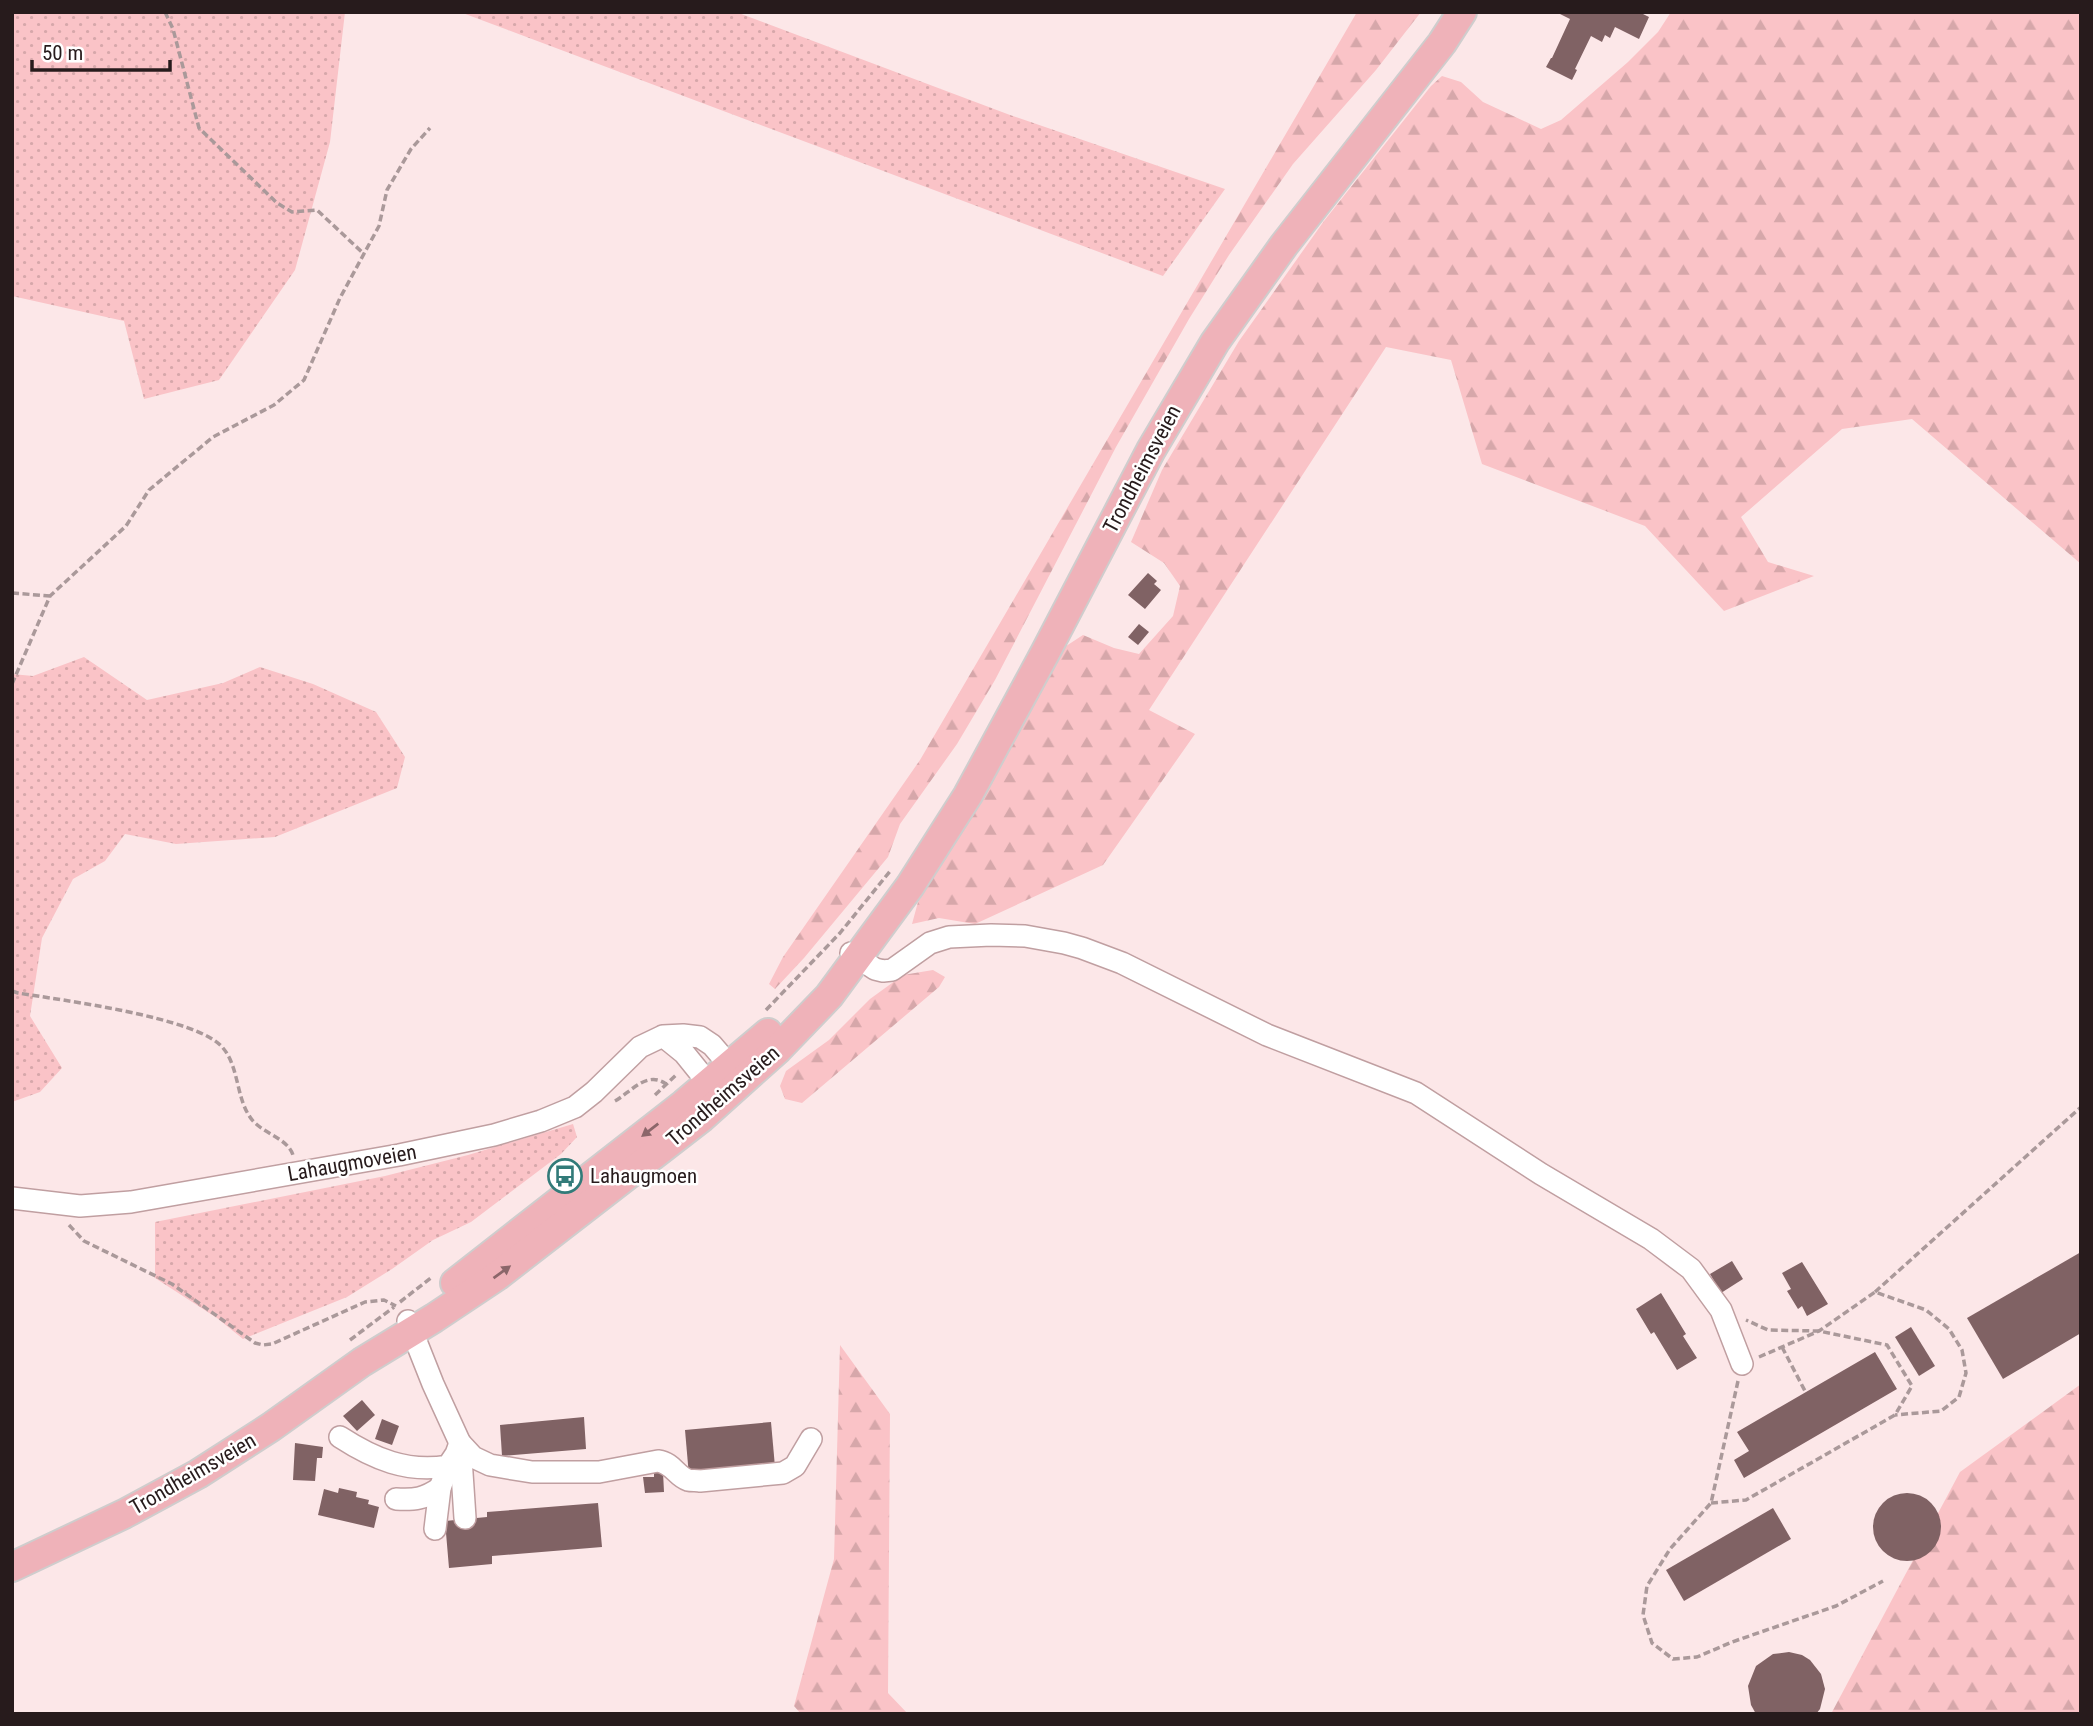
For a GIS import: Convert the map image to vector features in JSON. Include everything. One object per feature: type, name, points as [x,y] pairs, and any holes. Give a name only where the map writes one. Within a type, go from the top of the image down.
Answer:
[{"type":"main road","name":"Trondheimsveien","points":[[12,1567],[124,1514],[198,1474],[271,1427],[355,1352],[405,1319],[724,1081],[806,998],[854,955],[883,922],[929,858],[968,795],[1151,450],[1215,342],[1284,245],[1442,43],[1462,12]]},
{"type":"main road","name":"Trondheimsveien","points":[[1442,43],[1477,12]]},
{"type":"street","points":[[854,955],[875,969],[892,970],[924,947],[949,937],[991,935],[1043,939],[1082,948],[1143,973],[1267,1035],[1416,1093],[1541,1174],[1651,1239],[1691,1269],[1721,1310],[1742,1364]]},
{"type":"street","name":"Lahaugmoveien","points":[[12,1198],[64,1205],[96,1206],[131,1202],[399,1155],[520,1128],[561,1113],[586,1098],[640,1047],[663,1036],[700,1037],[712,1045],[724,1081]]},
{"type":"street","points":[[405,1319],[460,1443],[473,1457],[490,1465],[532,1472],[599,1472],[658,1461],[666,1462],[688,1480],[700,1481],[783,1473],[795,1466],[811,1439]]},
{"type":"street","points":[[340,1437],[387,1462],[408,1468],[455,1471]]},
{"type":"street","points":[[460,1443],[455,1471],[465,1518]]},
{"type":"street","points":[[396,1499],[427,1497],[440,1488],[455,1471]]},
{"type":"street","points":[[435,1529],[440,1488]]},
{"type":"path","points":[[165,12],[173,29],[199,128],[276,204],[292,212],[317,210],[364,254]]},
{"type":"path","points":[[12,684],[50,596],[125,526],[149,490],[212,437],[274,405],[304,380],[340,298],[379,226],[387,190],[411,149],[430,128]]},
{"type":"path","points":[[12,593],[50,596]]},
{"type":"path","points":[[12,991],[121,1010],[182,1026],[211,1037],[223,1047],[230,1059],[243,1107],[251,1120],[291,1150],[292,1156],[285,1162],[286,1175]]},
{"type":"path","points":[[650,1100],[680,1071]]},
{"type":"path","points":[[586,1098],[608,1104],[647,1079],[658,1079],[666,1084]]},
{"type":"path","points":[[1883,1581],[1836,1606],[1697,1657],[1673,1659],[1652,1643],[1643,1615],[1647,1586],[1670,1549],[1710,1503],[1742,1364],[1819,1331],[1875,1292],[2081,1107]]},
{"type":"path","points":[[64,1205],[71,1228],[84,1241],[172,1284],[255,1343],[272,1344],[370,1301],[384,1300],[405,1319]]},
{"type":"path","points":[[355,1352],[405,1319],[437,1273]]},
{"type":"path","points":[[1710,1503],[1746,1500],[1895,1415],[1941,1411],[1959,1397],[1966,1373],[1962,1350],[1949,1329],[1926,1310],[1875,1292]]},
{"type":"path","points":[[1721,1310],[1768,1330],[1819,1331],[1887,1345],[1912,1386],[1895,1415]]},
{"type":"path","points":[[1782,1347],[1805,1391]]},
{"type":"green space","points":[[12,12],[345,12],[330,142],[295,270],[219,380],[144,399],[124,321],[12,296]]},
{"type":"green space","points":[[460,12],[736,12],[1010,115],[1225,189],[1163,276]]},
{"type":"green space","points":[[1357,12],[1421,12],[1376,70],[1293,164],[1229,255],[1116,447],[995,680],[957,744],[900,824],[888,857],[775,989],[769,984],[783,957],[920,760]]},
{"type":"green space","points":[[1671,12],[2081,12],[2081,564],[1912,419],[1842,429],[1741,517],[1768,562],[1814,576],[1724,611],[1645,526],[1482,464],[1451,360],[1386,347],[1149,710],[1195,734],[1103,865],[975,924],[939,918],[912,924],[918,902],[982,799],[1060,650],[1083,635],[1114,648],[1139,654],[1173,616],[1180,586],[1164,563],[1131,542],[1162,470],[1239,341],[1324,221],[1431,86],[1442,76],[1461,82],[1483,102],[1541,129],[1561,120],[1628,62],[1658,32]]},
{"type":"green space","points":[[84,657],[147,700],[223,683],[260,667],[313,684],[376,712],[405,757],[397,788],[275,837],[176,844],[125,834],[105,861],[73,879],[42,938],[30,1016],[62,1068],[40,1092],[12,1102],[12,674],[33,676]]},
{"type":"green space","points":[[933,970],[945,977],[939,987],[802,1103],[785,1099],[780,1086],[786,1071],[829,1040],[870,999],[903,975]]},
{"type":"green space","points":[[573,1124],[577,1137],[561,1154],[471,1222],[433,1240],[347,1297],[243,1339],[217,1318],[155,1278],[155,1222],[385,1176]]},
{"type":"green space","points":[[840,1345],[890,1414],[888,1693],[908,1714],[801,1714],[794,1706],[834,1559]]},
{"type":"green space","points":[[2081,1384],[2081,1714],[1831,1714],[1960,1472]]},
{"type":"building","points":[[1556,12],[1639,12],[1649,17],[1639,39],[1615,27],[1610,38],[1605,35],[1602,42],[1591,36],[1572,80],[1546,67],[1570,19]]},
{"type":"building","points":[[1148,573],[1157,581],[1154,584],[1161,590],[1145,609],[1128,595]]},
{"type":"building","points":[[1139,624],[1149,632],[1138,645],[1128,637]]},
{"type":"building","points":[[2081,1252],[2081,1333],[2003,1379],[1967,1318]]},
{"type":"building","points":[[1732,1261],[1743,1279],[1721,1293],[1710,1274]]},
{"type":"building","points":[[1802,1262],[1828,1304],[1807,1316],[1802,1306],[1798,1309],[1787,1291],[1791,1289],[1782,1273]]},
{"type":"building","points":[[1661,1293],[1697,1358],[1677,1370],[1654,1332],[1651,1334],[1636,1309]]},
{"type":"building","points":[[1911,1327],[1935,1366],[1919,1376],[1895,1337]]},
{"type":"building","points":[[1875,1352],[1897,1389],[1744,1478],[1734,1460],[1749,1451],[1737,1432]]},
{"type":"building","points":[[362,1400],[375,1415],[357,1431],[343,1416]]},
{"type":"building","points":[[584,1417],[586,1449],[502,1456],[500,1425]]},
{"type":"building","points":[[382,1419],[399,1426],[392,1445],[375,1439]]},
{"type":"building","points":[[771,1422],[775,1467],[689,1476],[685,1430]]},
{"type":"building","points":[[295,1443],[323,1447],[322,1458],[317,1458],[315,1481],[293,1480]]},
{"type":"building","points":[[654,1472],[663,1472],[664,1492],[645,1493],[643,1477],[654,1477]]},
{"type":"building","points":[[339,1488],[357,1492],[356,1497],[369,1500],[368,1504],[379,1507],[374,1528],[318,1515],[324,1489],[338,1493]]},
{"type":"building","points":[[1907,1493],[1920,1496],[1931,1503],[1938,1514],[1941,1527],[1938,1540],[1931,1551],[1920,1558],[1907,1561],[1894,1558],[1883,1551],[1876,1540],[1873,1527],[1876,1514],[1883,1503],[1894,1496]]},
{"type":"building","points":[[598,1503],[602,1547],[492,1556],[492,1564],[449,1568],[445,1521],[487,1517],[487,1512]]},
{"type":"building","points":[[1773,1508],[1791,1539],[1684,1601],[1666,1570]]},
{"type":"building","points":[[1789,1652],[1810,1660],[1821,1674],[1825,1689],[1820,1709],[1816,1714],[1756,1714],[1751,1705],[1748,1686],[1756,1666],[1773,1654]]},
{"type":"place","name":"Lahaugmoen","points":[[565,1176]]}]
